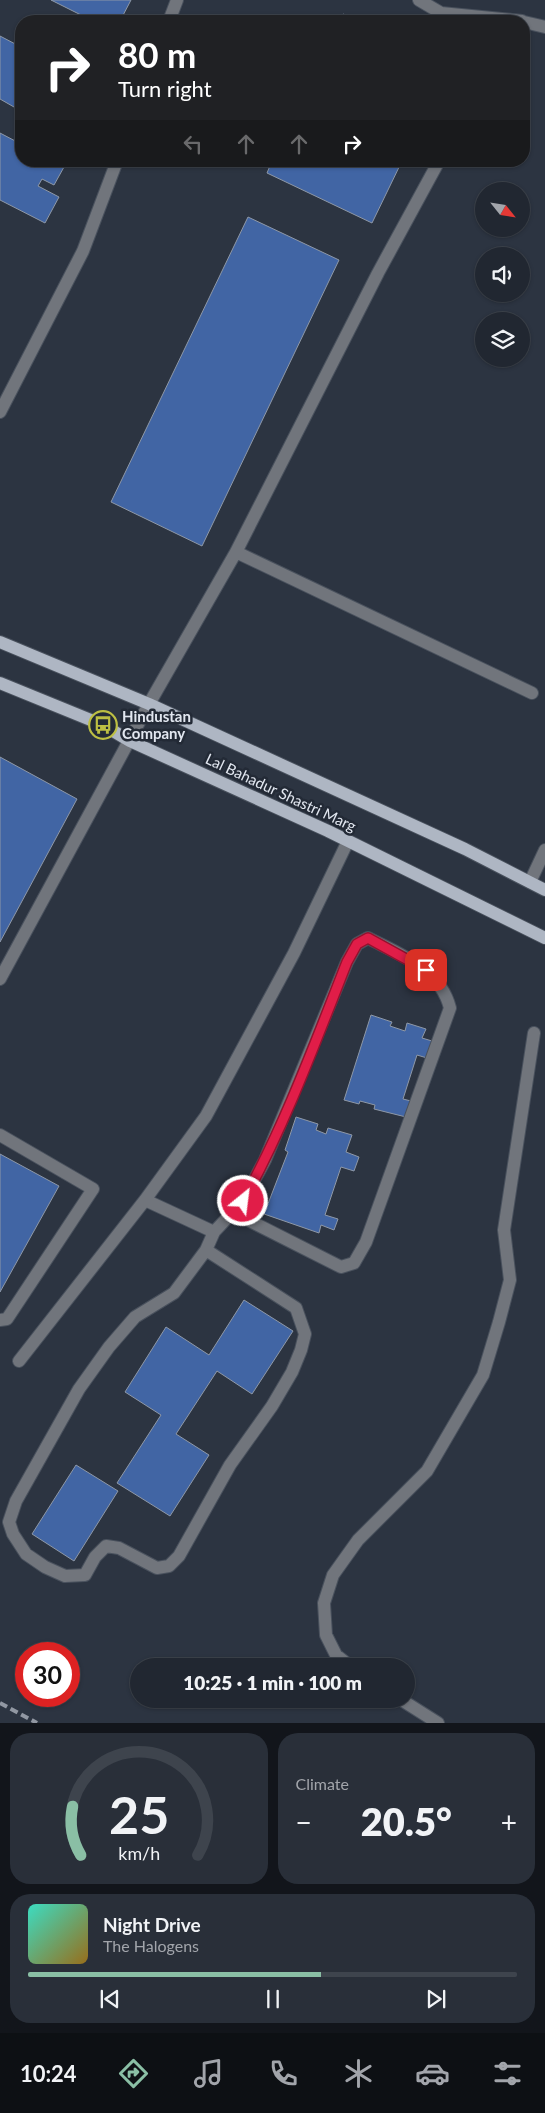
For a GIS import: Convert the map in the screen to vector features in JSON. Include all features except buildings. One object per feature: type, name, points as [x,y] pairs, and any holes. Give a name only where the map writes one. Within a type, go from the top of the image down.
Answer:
[{"type":"main road","name":"Lal Bahadur Shastri Marg","points":[[0,642],[149,704],[465,849],[545,890]]},
{"type":"main road","name":"Lal Bahadur Shastri Marg","points":[[0,683],[103,724],[130,741],[348,841],[545,938]]},
{"type":"street","points":[[171,15],[177,0]]},
{"type":"street","points":[[419,0],[441,13],[459,15]]},
{"type":"street","points":[[530,24],[545,27]]},
{"type":"street","points":[[0,412],[83,251],[115,167]]},
{"type":"street","points":[[0,979],[149,704],[236,552],[378,273],[436,167]]},
{"type":"street","points":[[236,552],[532,693]]},
{"type":"street","points":[[19,1361],[145,1200],[206,1116],[294,953],[348,841]]},
{"type":"street","points":[[530,882],[545,850]]},
{"type":"street","points":[[206,1250],[296,1308],[302,1321],[304,1334],[302,1350],[292,1372],[272,1406],[230,1465],[179,1556],[168,1566],[157,1568],[119,1548],[106,1546],[95,1557],[85,1575],[66,1576],[45,1567],[26,1554],[13,1534],[9,1522],[16,1501],[78,1389],[135,1317],[174,1293],[206,1250],[214,1232],[234,1213],[243,1201],[265,1160],[290,1105],[347,962],[357,944],[368,938],[426,970],[436,979],[446,993],[450,1008],[366,1242],[354,1263],[341,1267],[234,1213]]},
{"type":"street","points":[[340,1658],[336,1655],[326,1635],[324,1603],[333,1574],[358,1540],[427,1471],[483,1375],[510,1280],[504,1230],[534,1033]]},
{"type":"street","points":[[0,1135],[93,1189],[7,1319],[0,1320]]},
{"type":"street","points":[[145,1200],[214,1232]]},
{"type":"street","points":[[414,1708],[438,1723]]},
{"type":"railway","points":[[0,1703],[37,1723]]},
{"type":"place","name":"Hindustan Company","points":[[103,725]]},
{"type":"route","points":[[243,1201],[265,1160],[290,1105],[347,962],[357,944],[368,938],[426,970]]}]
